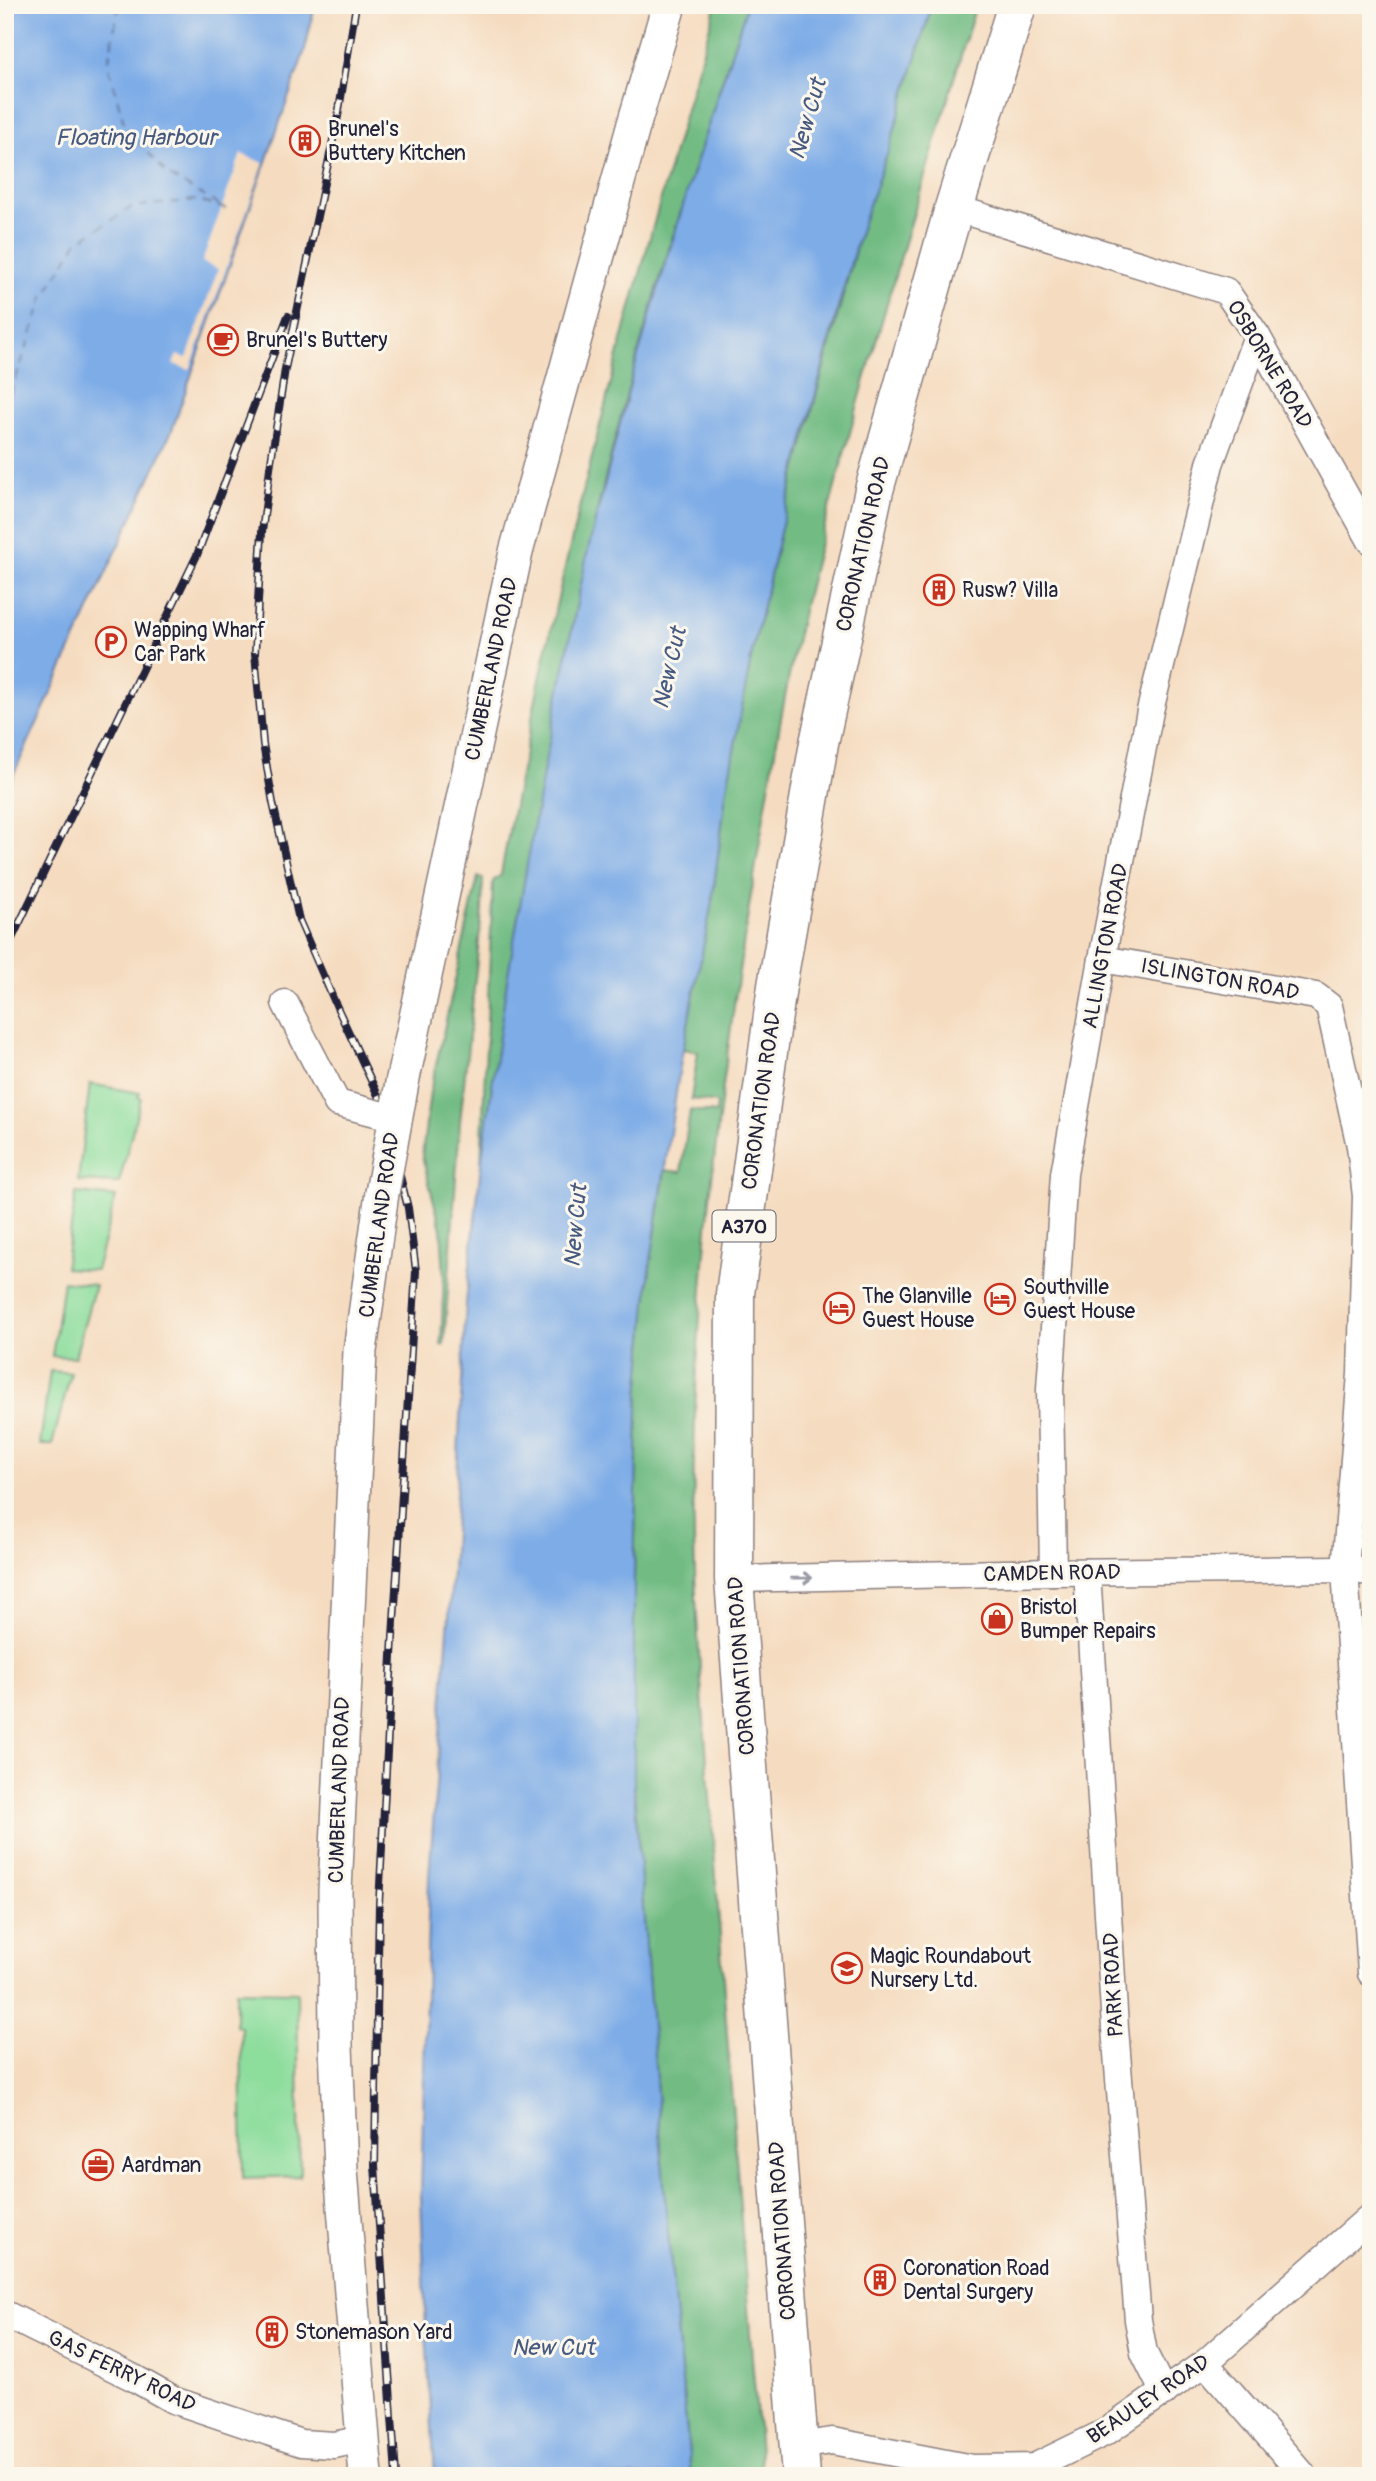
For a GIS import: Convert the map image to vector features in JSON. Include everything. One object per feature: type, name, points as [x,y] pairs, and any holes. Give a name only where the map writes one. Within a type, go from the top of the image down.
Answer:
[{"type":"highway","name":"CORONATION ROAD","points":[[799,2461],[734,1579],[735,1294],[777,986],[819,743],[874,490],[954,208],[1017,5]]},
{"type":"street","name":"CUMBERLAND ROAD","points":[[366,2476],[341,2170],[336,2046],[335,1891],[360,1351],[395,1118],[516,552],[669,5]]},
{"type":"street","name":"OSBORNE ROAD","points":[[954,208],[1226,290],[1257,336],[1371,541]]},
{"type":"street","name":"ALLINGTON ROAD","points":[[1053,1572],[1050,1389],[1064,1174],[1150,711],[1210,464],[1257,336]]},
{"type":"street","name":"ISLINGTON ROAD","points":[[1102,959],[1316,996],[1329,1006],[1360,1146],[1366,1196],[1358,1571],[1371,1973]]},
{"type":"street","points":[[285,1003],[337,1103],[395,1118]]},
{"type":"street","name":"CAMDEN ROAD","points":[[734,1579],[1053,1572],[1358,1571]]},
{"type":"street","name":"PARK ROAD","points":[[1087,1572],[1115,2028],[1138,2320],[1144,2353],[1164,2393]]},
{"type":"street","name":"BEAULEY ROAD","points":[[799,2461],[832,2441],[972,2468],[1035,2471],[1106,2432],[1205,2363],[1371,2216]]},
{"type":"street","name":"GAS FERRY ROAD","points":[[5,2314],[122,2371],[173,2400],[301,2443],[334,2445],[363,2440]]},
{"type":"street","points":[[1205,2363],[1304,2476]]},
{"type":"green space","points":[[716,5],[747,5],[660,279],[603,487],[571,632],[542,784],[481,1164],[493,881],[501,875],[556,606],[598,433]]},
{"type":"green space","points":[[932,5],[976,5],[850,431],[794,654],[771,774],[740,965],[705,1246],[694,1458],[696,1605],[736,2162],[762,2476],[691,2476],[666,2212],[634,1788],[634,1579],[638,1407],[650,1267],[665,1170],[681,1172],[690,1110],[716,1113],[717,1103],[691,1099],[698,1052],[683,1049],[712,902],[726,793],[752,653],[784,516],[862,225],[890,145]]},
{"type":"green space","points":[[478,877],[483,879],[482,912],[460,1122],[444,1345],[441,1345],[444,1274],[441,1229],[422,1156],[430,1092]]},
{"type":"green space","points":[[90,1084],[140,1093],[138,1097],[141,1098],[119,1183],[78,1181]]},
{"type":"green space","points":[[76,1193],[116,1197],[96,1270],[65,1268]]},
{"type":"green space","points":[[63,1281],[95,1285],[75,1357],[52,1356]]},
{"type":"green space","points":[[50,1371],[71,1373],[52,1445],[40,1445]]},
{"type":"green space","points":[[236,1991],[297,1992],[300,2176],[243,2178],[241,2027],[236,2026]]},
{"type":"water","name":"Floating Harbour","points":[[5,5],[315,5],[305,50],[172,430],[5,793]]},
{"type":"water","name":"New Cut","points":[[747,5],[932,5],[839,304],[752,653],[726,793],[712,902],[681,1060],[650,1267],[638,1407],[634,1579],[634,1788],[666,2212],[691,2476],[435,2476],[421,2196],[429,1877],[451,1590],[466,1303],[481,1164],[507,980],[544,768],[587,554],[633,373]]},
{"type":"pier","points":[[241,154],[264,163],[190,370],[173,364],[177,355],[187,358],[218,269],[202,262]]},
{"type":"ferry route","points":[[119,5],[108,64],[125,127],[168,175],[221,206]]},
{"type":"ferry route","points":[[5,410],[44,297],[77,242],[132,207],[196,200],[226,209]]},
{"type":"railway","points":[[356,5],[338,116],[285,369],[262,532],[255,653],[263,744],[299,920],[382,1104],[408,1208],[416,1271],[379,1904],[377,2017],[375,2165],[396,2476]]},
{"type":"railway","points":[[5,953],[197,555],[288,316]]},
{"type":"place","name":"Brunel's Buttery Kitchen","points":[[305,141]]},
{"type":"place","name":"Brunel's Buttery","points":[[223,340]]},
{"type":"place","name":"Rusw? Villa","points":[[939,590]]},
{"type":"place","name":"Wapping Wharf Car Park","points":[[111,642]]},
{"type":"place","name":"Southville Guest House","points":[[1000,1299]]},
{"type":"place","name":"The Glanville Guest House","points":[[839,1308]]},
{"type":"place","name":"Bristol Bumper Repairs","points":[[997,1619]]},
{"type":"place","name":"Magic Roundabout Nursery Ltd.","points":[[847,1968]]},
{"type":"place","name":"Aardman","points":[[98,2165]]},
{"type":"place","name":"Coronation Road Dental Surgery","points":[[880,2280]]},
{"type":"place","name":"Stonemason Yard","points":[[272,2332]]}]
